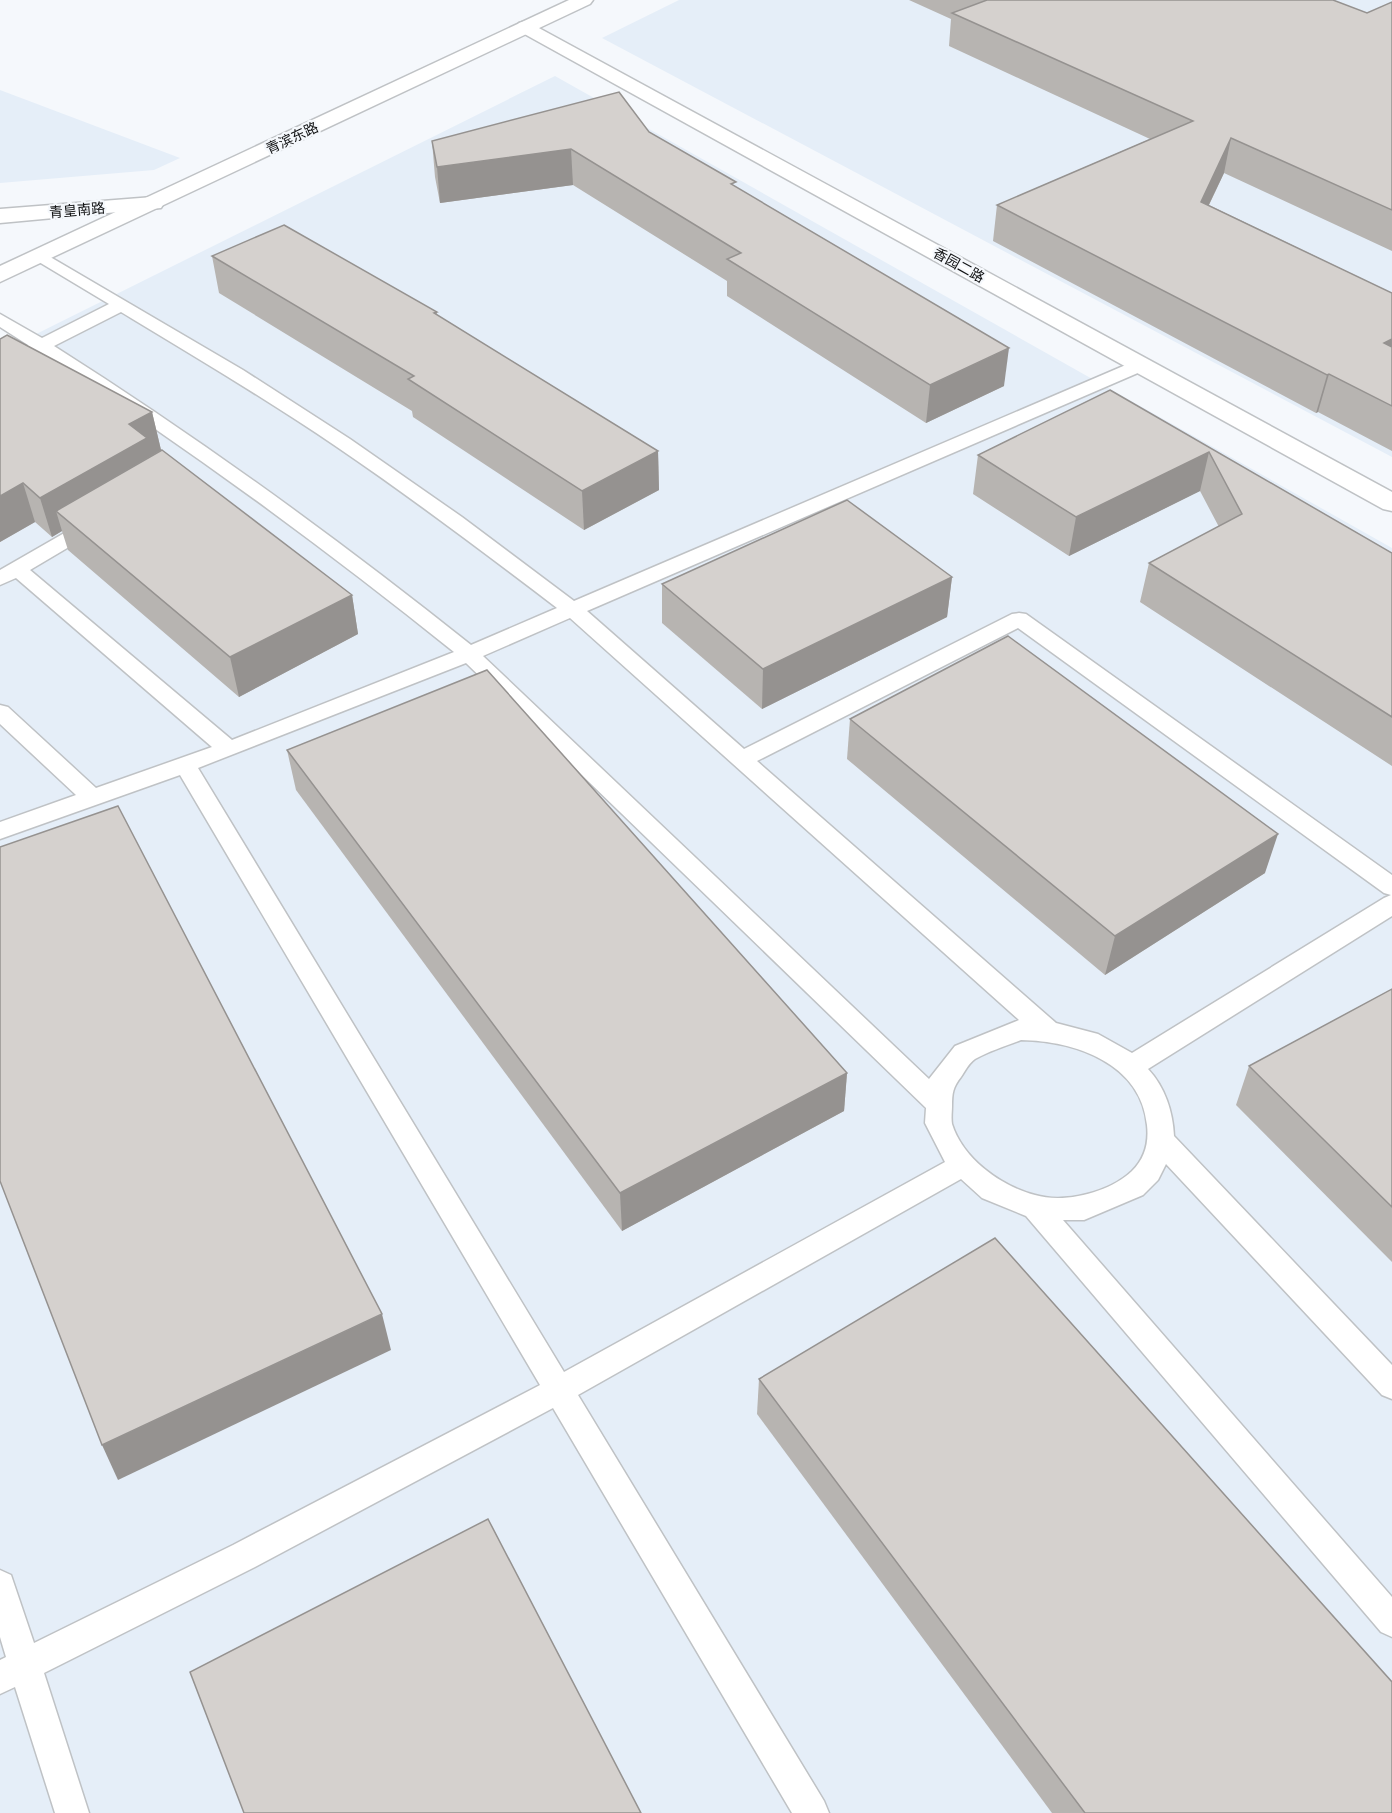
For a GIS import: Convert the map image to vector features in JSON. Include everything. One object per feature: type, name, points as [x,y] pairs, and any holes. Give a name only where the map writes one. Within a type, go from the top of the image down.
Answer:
[{"type":"street","name":"青滨东路","points":[[0,275],[584,0]]},
{"type":"street","name":"香园二路","points":[[526,27],[1392,503]]},
{"type":"street","name":"青皇南路","points":[[0,216],[153,203]]},
{"type":"lane","points":[[40,256],[237,374],[343,443],[455,521],[573,610],[1047,1030]]},
{"type":"lane","points":[[0,366],[121,305]]},
{"type":"lane","points":[[0,319],[209,456],[361,567],[468,654],[936,1102]]},
{"type":"lane","points":[[0,831],[229,749],[468,654],[1141,365]]},
{"type":"lane","points":[[1065,398],[1085,409]]},
{"type":"lane","points":[[188,468],[209,456]]},
{"type":"lane","points":[[108,516],[8,574],[229,749]]},
{"type":"lane","points":[[741,760],[1019,620],[1392,887]]},
{"type":"lane","points":[[0,712],[93,798]]},
{"type":"lane","points":[[185,765],[812,1813]]},
{"type":"lane","points":[[1130,1067],[1392,904]]},
{"type":"lane","points":[[1019,1030],[1047,1030],[1070,1034],[1113,1053],[1130,1067],[1150,1090],[1161,1115],[1161,1141],[1154,1163],[1140,1182],[1120,1197],[1094,1207],[1074,1209],[1035,1207],[1006,1198],[982,1184],[961,1167],[946,1146],[938,1125],[936,1102],[942,1081],[953,1062],[971,1047],[993,1036],[1019,1030]]},
{"type":"lane","points":[[1161,1141],[1392,1386]]},
{"type":"lane","points":[[12,1671],[560,1391],[961,1167]]},
{"type":"lane","points":[[1035,1207],[1392,1621]]},
{"type":"lane","points":[[0,1586],[12,1671],[72,1813]]},
{"type":"shaded area","points":[[679,0],[1392,0],[1392,457],[602,38]]},
{"type":"shaded area","points":[[555,76],[1392,548],[1392,1813],[0,1813],[0,352]]},
{"type":"shaded area","points":[[0,90],[180,158],[154,170],[0,183]]},
{"type":"building","points":[[987,0],[1333,0],[1367,13],[1392,2],[1392,210],[1231,138],[1201,202],[1392,293],[1392,339],[1384,343],[1392,347],[1392,406],[1327,375],[997,205],[1193,121],[952,13]]},
{"type":"building","points":[[619,92],[649,132],[736,182],[731,184],[1009,348],[930,385],[727,259],[741,253],[571,149],[437,167],[432,141]]},
{"type":"building","points":[[284,225],[437,312],[434,313],[658,451],[582,491],[408,379],[414,376],[212,256]]},
{"type":"building","points":[[7,335],[152,412],[129,424],[147,438],[40,498],[23,483],[0,496],[0,339]]},
{"type":"building","points":[[1110,390],[1392,553],[1392,717],[1149,563],[1242,514],[1209,452],[1076,517],[978,455]]},
{"type":"building","points":[[162,450],[352,595],[230,657],[56,511]]},
{"type":"building","points":[[847,500],[952,577],[763,669],[662,584]]},
{"type":"building","points":[[1008,636],[1278,834],[1115,936],[850,719]]},
{"type":"building","points":[[487,670],[847,1073],[620,1193],[287,750]]},
{"type":"building","points":[[118,806],[382,1314],[102,1445],[0,1181],[0,847]]},
{"type":"building","points":[[1392,989],[1392,1207],[1249,1066]]},
{"type":"building","points":[[995,1238],[1392,1682],[1392,1813],[1085,1813],[759,1379]]},
{"type":"building","points":[[488,1519],[641,1813],[244,1813],[190,1672]]}]
